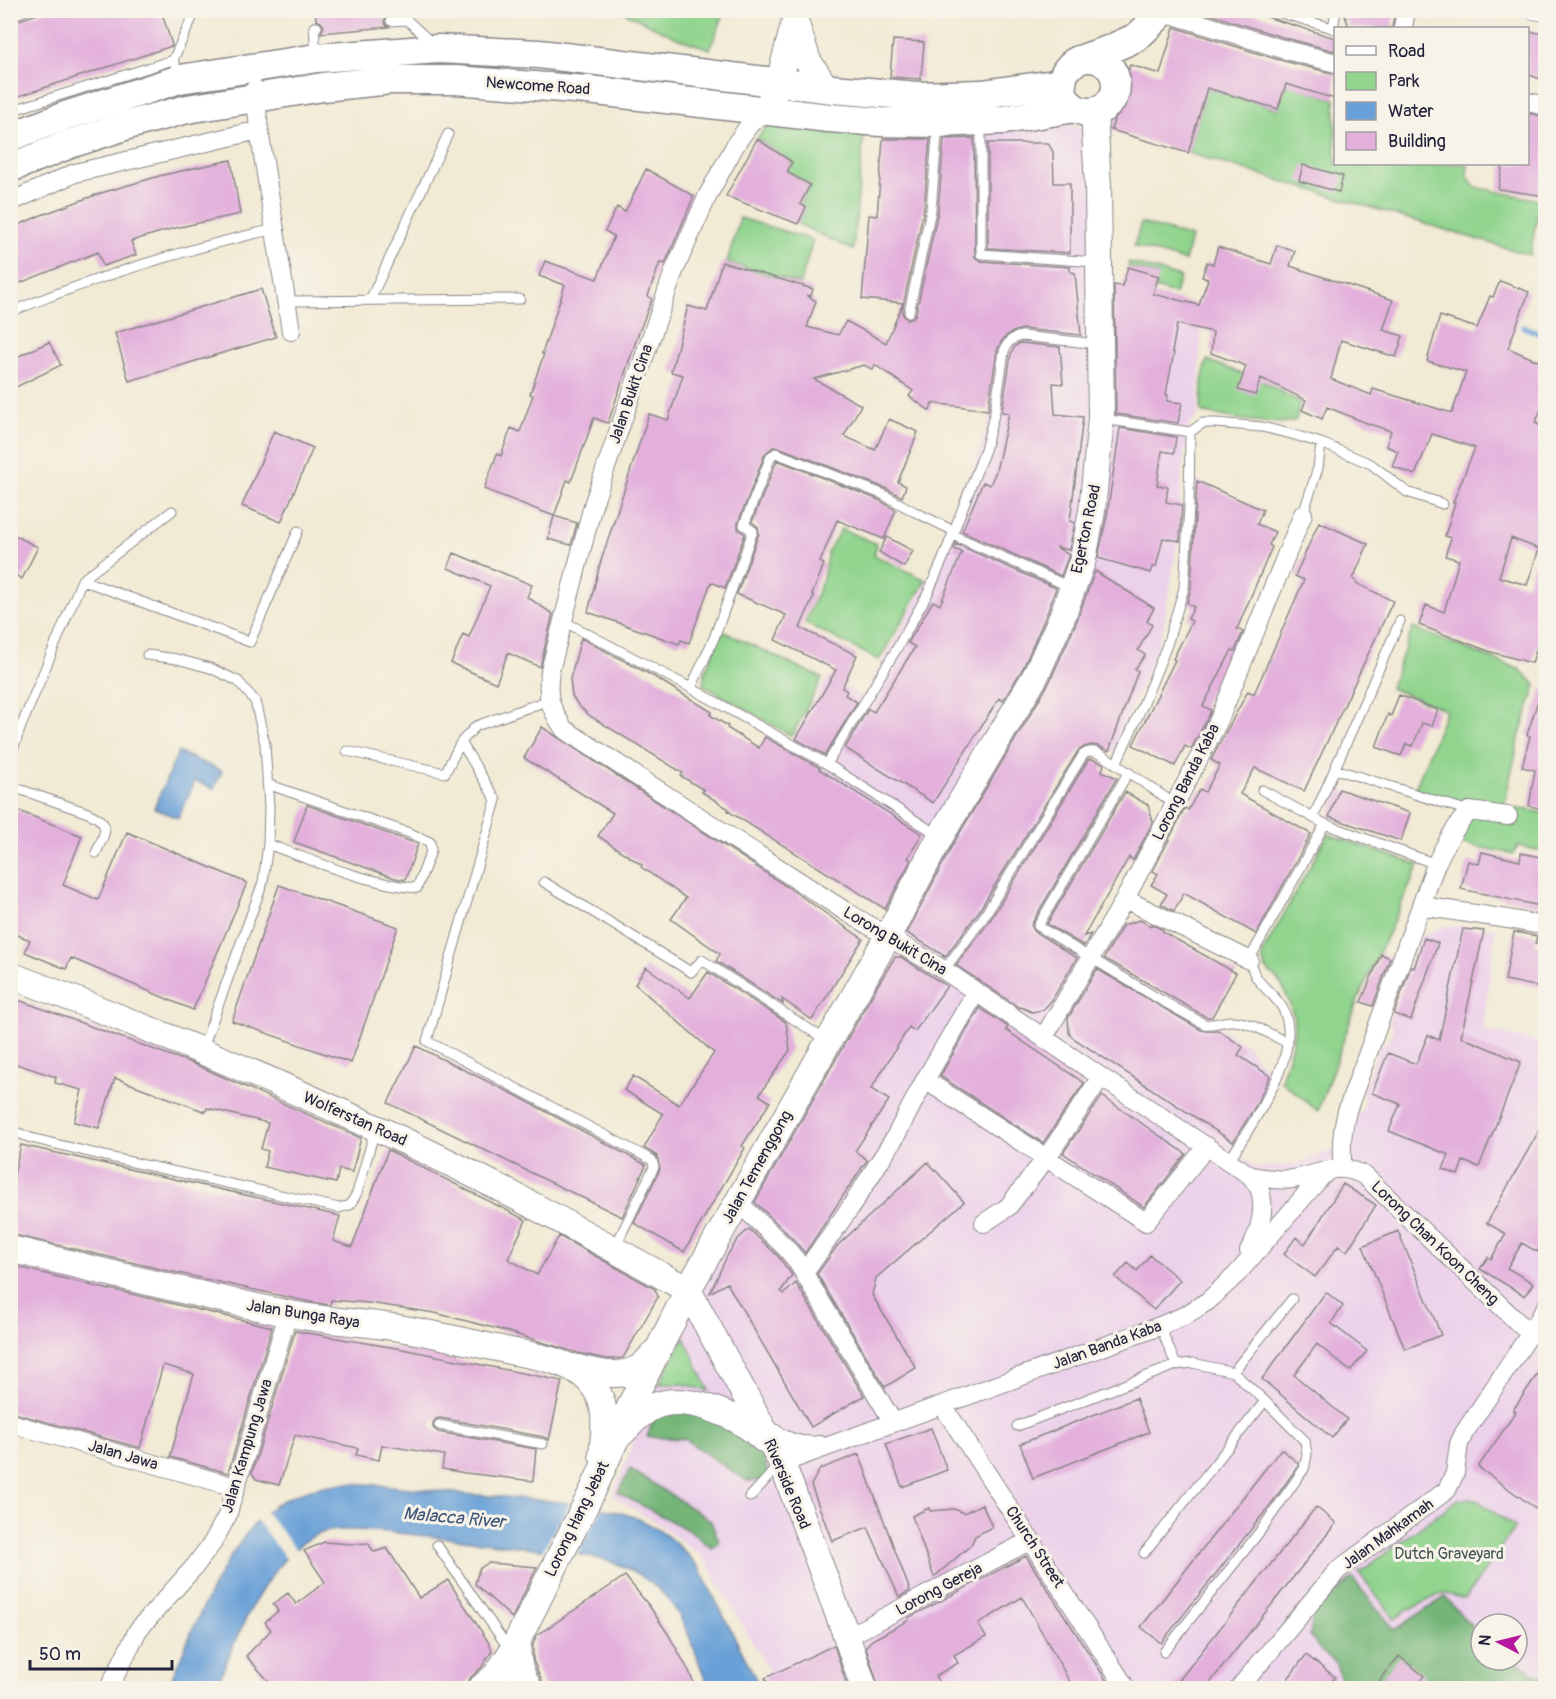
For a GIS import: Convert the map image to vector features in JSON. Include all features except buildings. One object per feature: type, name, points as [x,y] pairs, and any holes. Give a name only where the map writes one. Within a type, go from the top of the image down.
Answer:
[{"type":"main road","points":[[1137,37],[1123,63],[1115,92],[1107,104],[1085,109],[1065,97],[1062,83],[1069,66],[1077,60],[1137,37],[1165,11]]},
{"type":"main road","name":"Newcome Road","points":[[10,137],[176,69],[252,67],[316,58],[438,49],[539,54],[826,88],[917,96],[982,94],[1062,83]]},
{"type":"main road","points":[[1085,58],[1095,58],[1110,68],[1116,85]]},
{"type":"main road","name":"Newcome Road","points":[[10,168],[70,144],[187,109],[323,87],[392,80],[424,79],[588,90],[871,121],[938,123],[1004,120],[1085,109]]},
{"type":"street","points":[[1403,27],[1406,10]]},
{"type":"street","points":[[1534,10],[1545,12]]},
{"type":"street","points":[[1165,11],[1279,48],[1334,63]]},
{"type":"street","points":[[766,110],[779,82],[795,16]]},
{"type":"street","points":[[795,16],[808,61],[826,88]]},
{"type":"street","points":[[252,67],[259,130],[291,331]]},
{"type":"street","points":[[1529,102],[1545,106]]},
{"type":"street","name":"Egerton Road","points":[[888,936],[940,837],[1036,675],[1062,617],[1083,559],[1092,511],[1101,419],[1099,262],[1085,109]]},
{"type":"street","name":"Jalan Bukit Cina","points":[[549,700],[547,686],[593,505],[674,271],[708,195],[736,142],[750,124],[766,110]]},
{"type":"street","points":[[10,201],[75,173],[259,130]]},
{"type":"street","name":"Lorong Banda Kaba","points":[[1044,1037],[1125,899],[1219,720],[1303,514]]},
{"type":"street","name":"Lorong Bukit Cina","points":[[549,700],[564,729],[845,911],[944,970],[1251,1176],[1276,1180],[1292,1179],[1337,1169]]},
{"type":"street","points":[[1337,1169],[1341,1153],[1341,1135],[1347,1111],[1436,864],[1457,825],[1469,811],[1508,816]]},
{"type":"street","points":[[1125,899],[1250,960]]},
{"type":"street","points":[[1422,906],[1545,927]]},
{"type":"street","name":"Jalan Temenggong","points":[[633,1400],[688,1290],[888,936]]},
{"type":"street","name":"Wolferstan Road","points":[[10,975],[202,1051],[376,1127],[539,1208],[688,1290]]},
{"type":"street","points":[[804,1273],[850,1208],[894,1139],[976,992]]},
{"type":"street","points":[[984,1223],[1008,1207],[1047,1157],[1101,1077]]},
{"type":"street","points":[[925,1080],[1146,1222],[1207,1146]]},
{"type":"street","name":"Jalan Banda Kaba","points":[[780,1458],[833,1443],[943,1406],[1186,1315],[1208,1301],[1237,1274],[1320,1178],[1337,1169]]},
{"type":"street","name":"Lorong Chan Koon Cheng","points":[[1337,1169],[1354,1170],[1365,1176],[1530,1334]]},
{"type":"street","points":[[1237,1274],[1255,1242],[1261,1221],[1262,1200],[1259,1188],[1251,1176]]},
{"type":"street","points":[[738,1202],[786,1248],[804,1273],[893,1422]]},
{"type":"street","name":"Jalan Bunga Raya","points":[[10,1249],[288,1314],[397,1328],[563,1364],[592,1383],[600,1396],[604,1410],[602,1455],[594,1486]]},
{"type":"street","name":"Riverside Road","points":[[688,1290],[780,1458],[864,1689]]},
{"type":"street","name":"Jalan Mahkamah","points":[[1239,1689],[1338,1570],[1447,1490],[1455,1473],[1459,1444],[1464,1433],[1530,1334],[1545,1307]]},
{"type":"street","name":"Jalan Kampung Jawa","points":[[109,1689],[138,1630],[195,1566],[213,1542],[227,1516],[288,1314]]},
{"type":"street","points":[[563,1364],[600,1373],[622,1373],[637,1369],[658,1350]]},
{"type":"street","name":"Lorong Hang Jebat","points":[[488,1682],[515,1644],[537,1602],[633,1400]]},
{"type":"street","points":[[610,1451],[622,1433],[646,1410],[657,1405],[682,1402],[704,1406],[739,1420],[759,1435],[780,1458]]},
{"type":"street","name":"Church Street","points":[[943,1406],[1126,1689]]},
{"type":"street","name":"Jalan Banda Kaba","points":[[752,1410],[764,1425],[787,1441],[814,1446],[833,1443]]},
{"type":"street","name":"Jalan Jawa","points":[[10,1423],[235,1487]]},
{"type":"street","name":"Lorong Gereja","points":[[847,1637],[1030,1540]]},
{"type":"street","points":[[515,1644],[518,1663],[527,1686]]},
{"type":"street","points":[[488,1682],[503,1672],[509,1671],[516,1674],[527,1686]]},
{"type":"lane","points":[[10,16],[26,10]]},
{"type":"lane","points":[[10,111],[176,69],[194,10]]},
{"type":"lane","points":[[1271,10],[1334,29]]},
{"type":"lane","points":[[1334,27],[1336,10]]},
{"type":"lane","points":[[391,21],[407,20],[438,49]]},
{"type":"lane","points":[[316,58],[314,27],[317,27]]},
{"type":"lane","points":[[981,121],[981,254],[1099,262]]},
{"type":"lane","points":[[909,312],[931,210],[938,123]]},
{"type":"lane","points":[[370,300],[448,134]]},
{"type":"lane","points":[[10,312],[53,295],[217,242],[275,229]]},
{"type":"lane","points":[[286,301],[520,298]]},
{"type":"lane","points":[[827,764],[928,593],[954,533],[985,450],[995,411],[1007,344],[1013,338],[1022,336],[1100,344]]},
{"type":"lane","points":[[1101,419],[1190,432],[1203,423],[1216,423],[1262,427],[1291,434],[1321,443],[1371,464],[1407,492],[1443,504]]},
{"type":"lane","points":[[1116,764],[1167,645],[1184,588],[1189,507],[1190,432]]},
{"type":"lane","points":[[1303,514],[1318,468],[1321,443]]},
{"type":"lane","points":[[692,688],[714,638],[753,531],[744,525],[771,456],[776,453],[882,494],[954,533],[1073,588]]},
{"type":"lane","points":[[10,759],[20,729],[82,580],[172,511]]},
{"type":"lane","points":[[82,580],[250,642],[298,531]]},
{"type":"lane","points":[[563,621],[692,688],[827,764],[940,837]]},
{"type":"lane","points":[[1313,818],[1400,621]]},
{"type":"lane","points":[[147,655],[177,659],[210,668],[238,681],[255,701],[265,744],[268,844],[263,882],[202,1051]]},
{"type":"lane","points":[[347,751],[445,773],[461,742],[476,726],[549,700]]},
{"type":"lane","points":[[461,742],[496,800],[427,1041],[652,1160],[654,1167],[614,1249]]},
{"type":"lane","points":[[944,970],[983,918],[1083,755],[1088,751],[1093,751],[1116,764],[1175,804]]},
{"type":"lane","points":[[1335,769],[1469,811]]},
{"type":"lane","points":[[1128,773],[1038,926],[1090,959],[1204,1024],[1233,1021],[1256,1028],[1288,1043]]},
{"type":"lane","points":[[267,784],[412,834],[430,842],[431,851],[417,888],[389,884],[317,863],[268,844]]},
{"type":"lane","points":[[10,786],[100,818],[104,824],[104,833],[96,853]]},
{"type":"lane","points":[[1262,790],[1325,824],[1436,864]]},
{"type":"lane","points":[[1229,1161],[1276,1083],[1288,1043],[1289,1026],[1283,1008],[1256,977],[1250,960],[1325,824]]},
{"type":"lane","points":[[544,882],[691,972],[702,960],[828,1041]]},
{"type":"lane","points":[[10,1130],[31,1138],[131,1162],[339,1208],[350,1206],[357,1193],[376,1127]]},
{"type":"lane","points":[[1233,1372],[1292,1299]]},
{"type":"lane","points":[[1161,1326],[1176,1365]]},
{"type":"lane","points":[[1530,1334],[1545,1347]]},
{"type":"lane","points":[[1017,1426],[1176,1365],[1193,1363],[1233,1372],[1305,1441],[1307,1455],[1304,1469],[1261,1530],[1164,1652]]},
{"type":"lane","points":[[1144,1553],[1265,1401]]},
{"type":"lane","points":[[439,1425],[543,1444]]},
{"type":"lane","points":[[750,1497],[780,1458]]},
{"type":"lane","points":[[436,1545],[515,1644]]},
{"type":"shaded area","points":[[1021,121],[1107,129],[1104,282],[1202,306],[1198,415],[1188,426],[1182,471],[1178,538],[1163,630],[1113,754],[1087,740],[1043,810],[1093,841],[1042,926],[1248,1045],[1256,1059],[1276,1077],[1232,1151],[1257,1167],[1296,1164],[1336,1149],[1356,1138],[1351,1127],[1353,1117],[1361,1112],[1365,1100],[1362,1094],[1380,1044],[1388,1042],[1394,1028],[1389,1022],[1420,936],[1446,926],[1496,928],[1483,1030],[1545,1043],[1545,1688],[764,1688],[761,1684],[768,1669],[704,1558],[659,1524],[612,1496],[679,1329],[898,946],[918,864],[908,858],[922,834],[789,751],[792,740],[828,677],[862,698],[919,597],[948,539],[977,460],[989,421],[998,355],[1008,310],[1029,297],[1033,262],[930,250],[943,127]]},
{"type":"green space","points":[[725,10],[710,49],[677,38],[622,11]]},
{"type":"green space","points":[[1286,84],[1334,99],[1334,165],[1468,165],[1467,175],[1475,187],[1540,200],[1530,255],[1188,153],[1207,88],[1278,109]]},
{"type":"green space","points":[[768,123],[864,133],[853,250],[798,224],[805,208],[800,204],[810,185],[787,172],[792,162],[757,139]]},
{"type":"green space","points":[[740,218],[813,240],[800,284],[727,262]]},
{"type":"green space","points":[[1141,223],[1191,237],[1185,261],[1134,246]]},
{"type":"green space","points":[[1129,262],[1180,277],[1175,294],[1155,288],[1158,275],[1128,267]]},
{"type":"green space","points":[[1207,360],[1264,382],[1300,402],[1296,420],[1277,423],[1264,422],[1201,412],[1202,382]]},
{"type":"green space","points":[[841,529],[877,544],[874,555],[926,580],[879,660],[805,623],[823,579],[828,551]]},
{"type":"green space","points":[[1413,628],[1519,669],[1536,685],[1520,734],[1504,806],[1545,813],[1545,852],[1518,846],[1513,854],[1458,843],[1456,803],[1415,789],[1446,710],[1390,688]]},
{"type":"green space","points":[[722,631],[822,678],[792,736],[703,685],[705,672]]},
{"type":"green space","points":[[1328,834],[1419,865],[1358,999],[1318,1111],[1281,1081],[1292,1044],[1294,1019],[1282,986],[1266,968],[1263,952]]},
{"type":"green space","points":[[684,1337],[709,1391],[683,1384],[659,1384]]},
{"type":"green space","points":[[680,1409],[722,1425],[752,1442],[761,1452],[770,1480],[747,1481],[684,1439],[647,1437],[656,1412]]},
{"type":"green space","points":[[630,1469],[710,1520],[720,1543],[712,1548],[688,1530],[618,1493]]},
{"type":"green space","name":"Dutch Graveyard","points":[[1470,1498],[1478,1501],[1515,1527],[1465,1599],[1443,1593],[1395,1619],[1359,1573],[1459,1499]]},
{"type":"green space","points":[[1352,1578],[1395,1630],[1445,1597],[1469,1624],[1469,1672],[1529,1672],[1529,1670],[1545,1680],[1545,1688],[1343,1688],[1336,1663],[1321,1651],[1310,1636],[1313,1614]]},
{"type":"water","points":[[178,752],[222,771],[214,789],[195,781],[178,818],[154,808]]},
{"type":"water","name":"Malacca River","points":[[343,1483],[565,1503],[594,1507],[639,1519],[672,1540],[699,1568],[757,1685],[752,1688],[708,1688],[687,1631],[672,1604],[642,1576],[616,1564],[584,1555],[525,1547],[352,1530],[323,1532],[315,1535],[291,1553],[277,1568],[241,1628],[216,1688],[168,1688],[200,1613],[229,1559],[245,1535],[263,1515],[282,1501],[312,1489]]},
{"type":"pier","points":[[572,1500],[603,1506],[575,1558],[541,1553]]},
{"type":"pier","points":[[264,1510],[297,1551],[288,1561],[255,1518]]},
{"type":"waterway","points":[[1524,327],[1546,336]]}]
